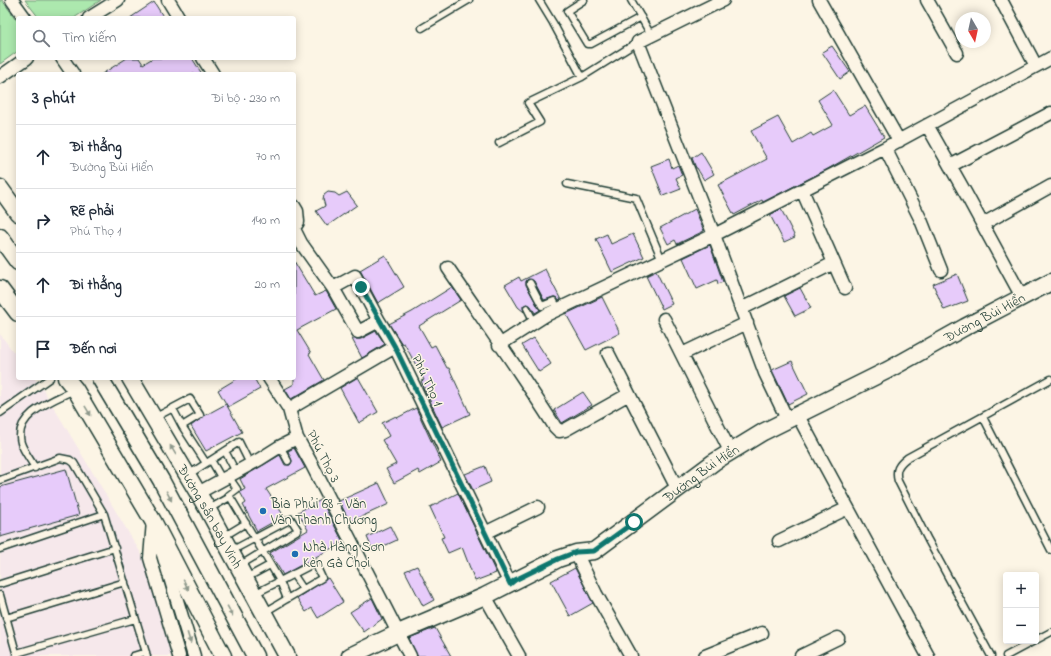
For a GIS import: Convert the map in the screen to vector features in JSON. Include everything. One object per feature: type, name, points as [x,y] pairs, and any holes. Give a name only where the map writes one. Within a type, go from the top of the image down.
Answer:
[{"type":"main road","points":[[0,188],[16,210]]},
{"type":"main road","points":[[0,237],[16,259]]},
{"type":"main road","name":"Đường Bùi Hiển","points":[[350,656],[485,596],[558,559],[576,552],[594,551],[730,451],[792,417],[888,370],[1022,296],[1051,282]]},
{"type":"main road","points":[[0,288],[16,310]]},
{"type":"main road","points":[[101,380],[161,480],[254,656]]},
{"type":"main road","name":"Đường sân bay Vinh","points":[[131,380],[208,510],[287,656]]},
{"type":"main road","points":[[71,384],[153,520],[223,656]]},
{"type":"street","points":[[12,0],[24,16]]},
{"type":"street","points":[[92,16],[118,0]]},
{"type":"street","points":[[168,0],[178,16]]},
{"type":"street","points":[[723,0],[638,42],[714,235],[765,373],[848,508],[928,656]]},
{"type":"street","points":[[819,0],[899,141]]},
{"type":"street","points":[[927,0],[956,53]]},
{"type":"street","points":[[1001,0],[1036,66]]},
{"type":"street","points":[[499,344],[558,309],[714,235],[899,141],[1051,58]]},
{"type":"street","points":[[0,77],[24,60]]},
{"type":"street","points":[[63,60],[72,72]]},
{"type":"street","points":[[204,60],[212,72]]},
{"type":"street","points":[[950,166],[1051,113]]},
{"type":"street","points":[[927,126],[1022,296]]},
{"type":"street","points":[[885,148],[921,220],[941,270]]},
{"type":"street","points":[[983,224],[1051,186]]},
{"type":"street","points":[[802,190],[845,288]]},
{"type":"street","points":[[296,209],[298,222],[296,226]]},
{"type":"street","points":[[298,245],[333,288],[358,332],[379,320]]},
{"type":"street","points":[[741,308],[834,263]]},
{"type":"street","points":[[448,268],[559,431],[565,430],[629,394]]},
{"type":"street","name":"Phú Thọ 1","points":[[333,288],[355,276],[395,347],[510,584]]},
{"type":"street","points":[[664,319],[730,451]]},
{"type":"street","points":[[682,354],[747,324]]},
{"type":"street","points":[[290,409],[395,347]]},
{"type":"street","points":[[608,353],[678,490]]},
{"type":"street","name":"Phú Thọ 3","points":[[270,380],[290,409],[296,438],[315,470],[410,656]]},
{"type":"street","points":[[198,493],[296,438]]},
{"type":"street","points":[[484,533],[538,507]]},
{"type":"street","points":[[779,541],[848,508]]},
{"type":"street","points":[[153,520],[150,558],[179,656]]},
{"type":"street","points":[[153,520],[194,656]]},
{"type":"street","points":[[576,552],[596,594],[631,656]]},
{"type":"street","points":[[485,596],[519,656]]},
{"type":"street","points":[[705,656],[762,633]]},
{"type":"street","points":[[801,656],[838,638]]},
{"type":"lane","points":[[422,28],[469,0]]},
{"type":"lane","points":[[539,0],[582,77]]},
{"type":"lane","points":[[584,0],[567,11],[587,44],[591,44],[641,17]]},
{"type":"lane","points":[[631,0],[651,35]]},
{"type":"lane","points":[[499,143],[540,122],[528,103],[582,77],[638,42]]},
{"type":"lane","points":[[567,184],[636,198],[662,260]]},
{"type":"lane","points":[[530,283],[542,306],[554,300],[558,309]]},
{"type":"lane","points":[[527,308],[534,322]]},
{"type":"lane","points":[[0,413],[47,380]]},
{"type":"lane","points":[[991,656],[904,495],[897,476],[898,468],[907,458],[1051,380]]},
{"type":"lane","points":[[35,468],[21,444],[21,429],[25,420],[35,411],[71,384]]},
{"type":"lane","points":[[154,418],[190,399],[200,415],[182,426]]},
{"type":"lane","points":[[173,409],[182,426],[209,461],[229,476],[237,489],[229,495],[230,497],[208,510]]},
{"type":"lane","points":[[983,416],[1051,550]]},
{"type":"lane","points":[[188,475],[239,442],[250,464]]},
{"type":"lane","points":[[280,446],[288,462]]},
{"type":"lane","points":[[225,451],[229,476]]},
{"type":"lane","points":[[0,480],[60,458],[70,460],[78,469],[104,514],[115,548],[146,654],[133,656]]},
{"type":"lane","points":[[230,497],[280,581],[287,599]]},
{"type":"lane","points":[[0,549],[104,514]]},
{"type":"lane","points":[[231,551],[291,519],[298,530],[262,552],[242,572]]},
{"type":"lane","points":[[223,537],[246,524]]},
{"type":"lane","points":[[269,532],[277,542]]},
{"type":"lane","points":[[0,584],[115,548]]},
{"type":"lane","points":[[254,594],[315,563],[322,578],[264,613]]},
{"type":"lane","points":[[242,572],[270,565]]},
{"type":"lane","points":[[294,574],[303,589]]},
{"type":"lane","points":[[6,618],[125,582]]},
{"type":"lane","points":[[0,595],[17,655],[135,619]]},
{"type":"lane","points":[[1039,638],[1051,632]]},
{"type":"lane","points":[[1006,656],[1028,644]]},
{"type":"shaded area","points":[[0,334],[16,355],[16,380],[36,380],[44,391],[158,582],[197,656],[0,656]]},
{"type":"green space","points":[[0,0],[2,0],[16,19],[16,52],[0,64]]},
{"type":"green space","points":[[25,0],[101,0],[77,16],[37,16]]},
{"type":"building","points":[[154,2],[163,16],[133,16]]},
{"type":"building","points":[[832,46],[850,72],[840,79],[822,52]]},
{"type":"building","points":[[124,60],[140,60],[143,64],[150,60],[193,60],[201,72],[105,72]]},
{"type":"building","points":[[833,90],[849,115],[865,106],[884,137],[826,170],[734,215],[718,185],[767,159],[751,131],[778,117],[793,144],[811,133],[813,136],[833,125],[818,100]]},
{"type":"building","points":[[701,152],[714,174],[704,180],[696,168],[692,158]]},
{"type":"building","points":[[669,159],[672,168],[678,165],[682,175],[676,178],[681,189],[663,196],[651,166]]},
{"type":"building","points":[[328,192],[335,193],[339,196],[347,192],[357,205],[327,226],[316,211],[325,206],[323,199],[324,195]]},
{"type":"building","points":[[695,209],[704,231],[677,244],[675,240],[668,244],[660,228]]},
{"type":"building","points":[[781,209],[795,237],[784,242],[770,215]]},
{"type":"building","points":[[607,234],[611,244],[633,234],[644,257],[612,272],[596,239]]},
{"type":"building","points":[[710,245],[723,282],[718,284],[717,280],[697,289],[683,258]]},
{"type":"building","points":[[385,255],[404,287],[378,303],[360,270]]},
{"type":"building","points":[[296,264],[315,296],[326,291],[336,309],[297,330],[311,353],[309,354],[324,380],[291,399],[285,389],[294,384],[294,380],[296,380]]},
{"type":"building","points":[[545,269],[561,300],[559,301],[554,297],[544,300],[534,281],[528,279],[526,281],[526,285],[540,310],[535,313],[531,306],[527,304],[523,306],[524,312],[518,307],[505,285],[519,277],[521,281]]},
{"type":"building","points":[[656,271],[672,304],[662,309],[646,276]]},
{"type":"building","points":[[957,274],[968,301],[944,310],[933,284]]},
{"type":"building","points":[[452,287],[461,300],[419,326],[431,347],[435,345],[447,368],[449,368],[470,414],[442,427],[421,381],[424,380],[404,343],[402,344],[389,324],[412,312]]},
{"type":"building","points":[[800,288],[811,308],[795,316],[784,296]]},
{"type":"building","points":[[602,297],[620,333],[586,350],[566,314]]},
{"type":"building","points":[[376,331],[385,344],[362,358],[352,339],[361,339]]},
{"type":"building","points":[[534,338],[551,364],[539,372],[522,345]]},
{"type":"building","points":[[792,361],[808,394],[788,404],[772,370]]},
{"type":"building","points":[[358,377],[378,412],[359,423],[340,388]]},
{"type":"building","points":[[235,380],[255,380],[260,389],[228,407],[218,390]]},
{"type":"building","points":[[583,392],[592,405],[562,423],[554,410]]},
{"type":"building","points":[[226,404],[242,432],[206,451],[191,426],[204,416]]},
{"type":"building","points":[[416,408],[441,462],[420,474],[418,470],[394,483],[386,469],[396,464],[382,440],[389,436],[382,423],[396,416],[397,418]]},
{"type":"building","points":[[294,448],[305,468],[266,489],[284,516],[257,531],[243,505],[246,503],[240,492],[245,489],[240,479],[280,455],[285,465],[290,465],[292,461],[288,451]]},
{"type":"building","points":[[485,466],[491,482],[473,490],[465,474]]},
{"type":"building","points":[[66,469],[79,515],[0,537],[0,487]]},
{"type":"building","points":[[379,483],[389,504],[350,522],[339,501]]},
{"type":"building","points":[[458,493],[496,573],[475,581],[462,547],[448,553],[441,538],[444,537],[430,507]]},
{"type":"building","points":[[321,500],[343,542],[283,575],[270,553],[308,530],[298,512]]},
{"type":"building","points":[[390,526],[397,540],[373,551],[367,537]]},
{"type":"building","points":[[417,566],[434,600],[423,606],[405,571]]},
{"type":"building","points":[[575,568],[593,603],[570,616],[551,581]]},
{"type":"building","points":[[328,578],[343,602],[318,618],[312,608],[306,612],[297,598]]},
{"type":"building","points":[[372,598],[382,619],[364,632],[350,612]]},
{"type":"building","points":[[435,628],[451,656],[417,656],[409,638]]},
{"type":"place","name":"Bia Phủi 68 - Văn Văn Thanh Chương","points":[[263,511]]},
{"type":"place","name":"Nhà Hàng Sơn Kèn Gà Chọi","points":[[295,554]]},
{"type":"route","points":[[361,287],[395,347],[510,584],[515,580],[558,559],[576,552],[594,551],[634,522]]}]
